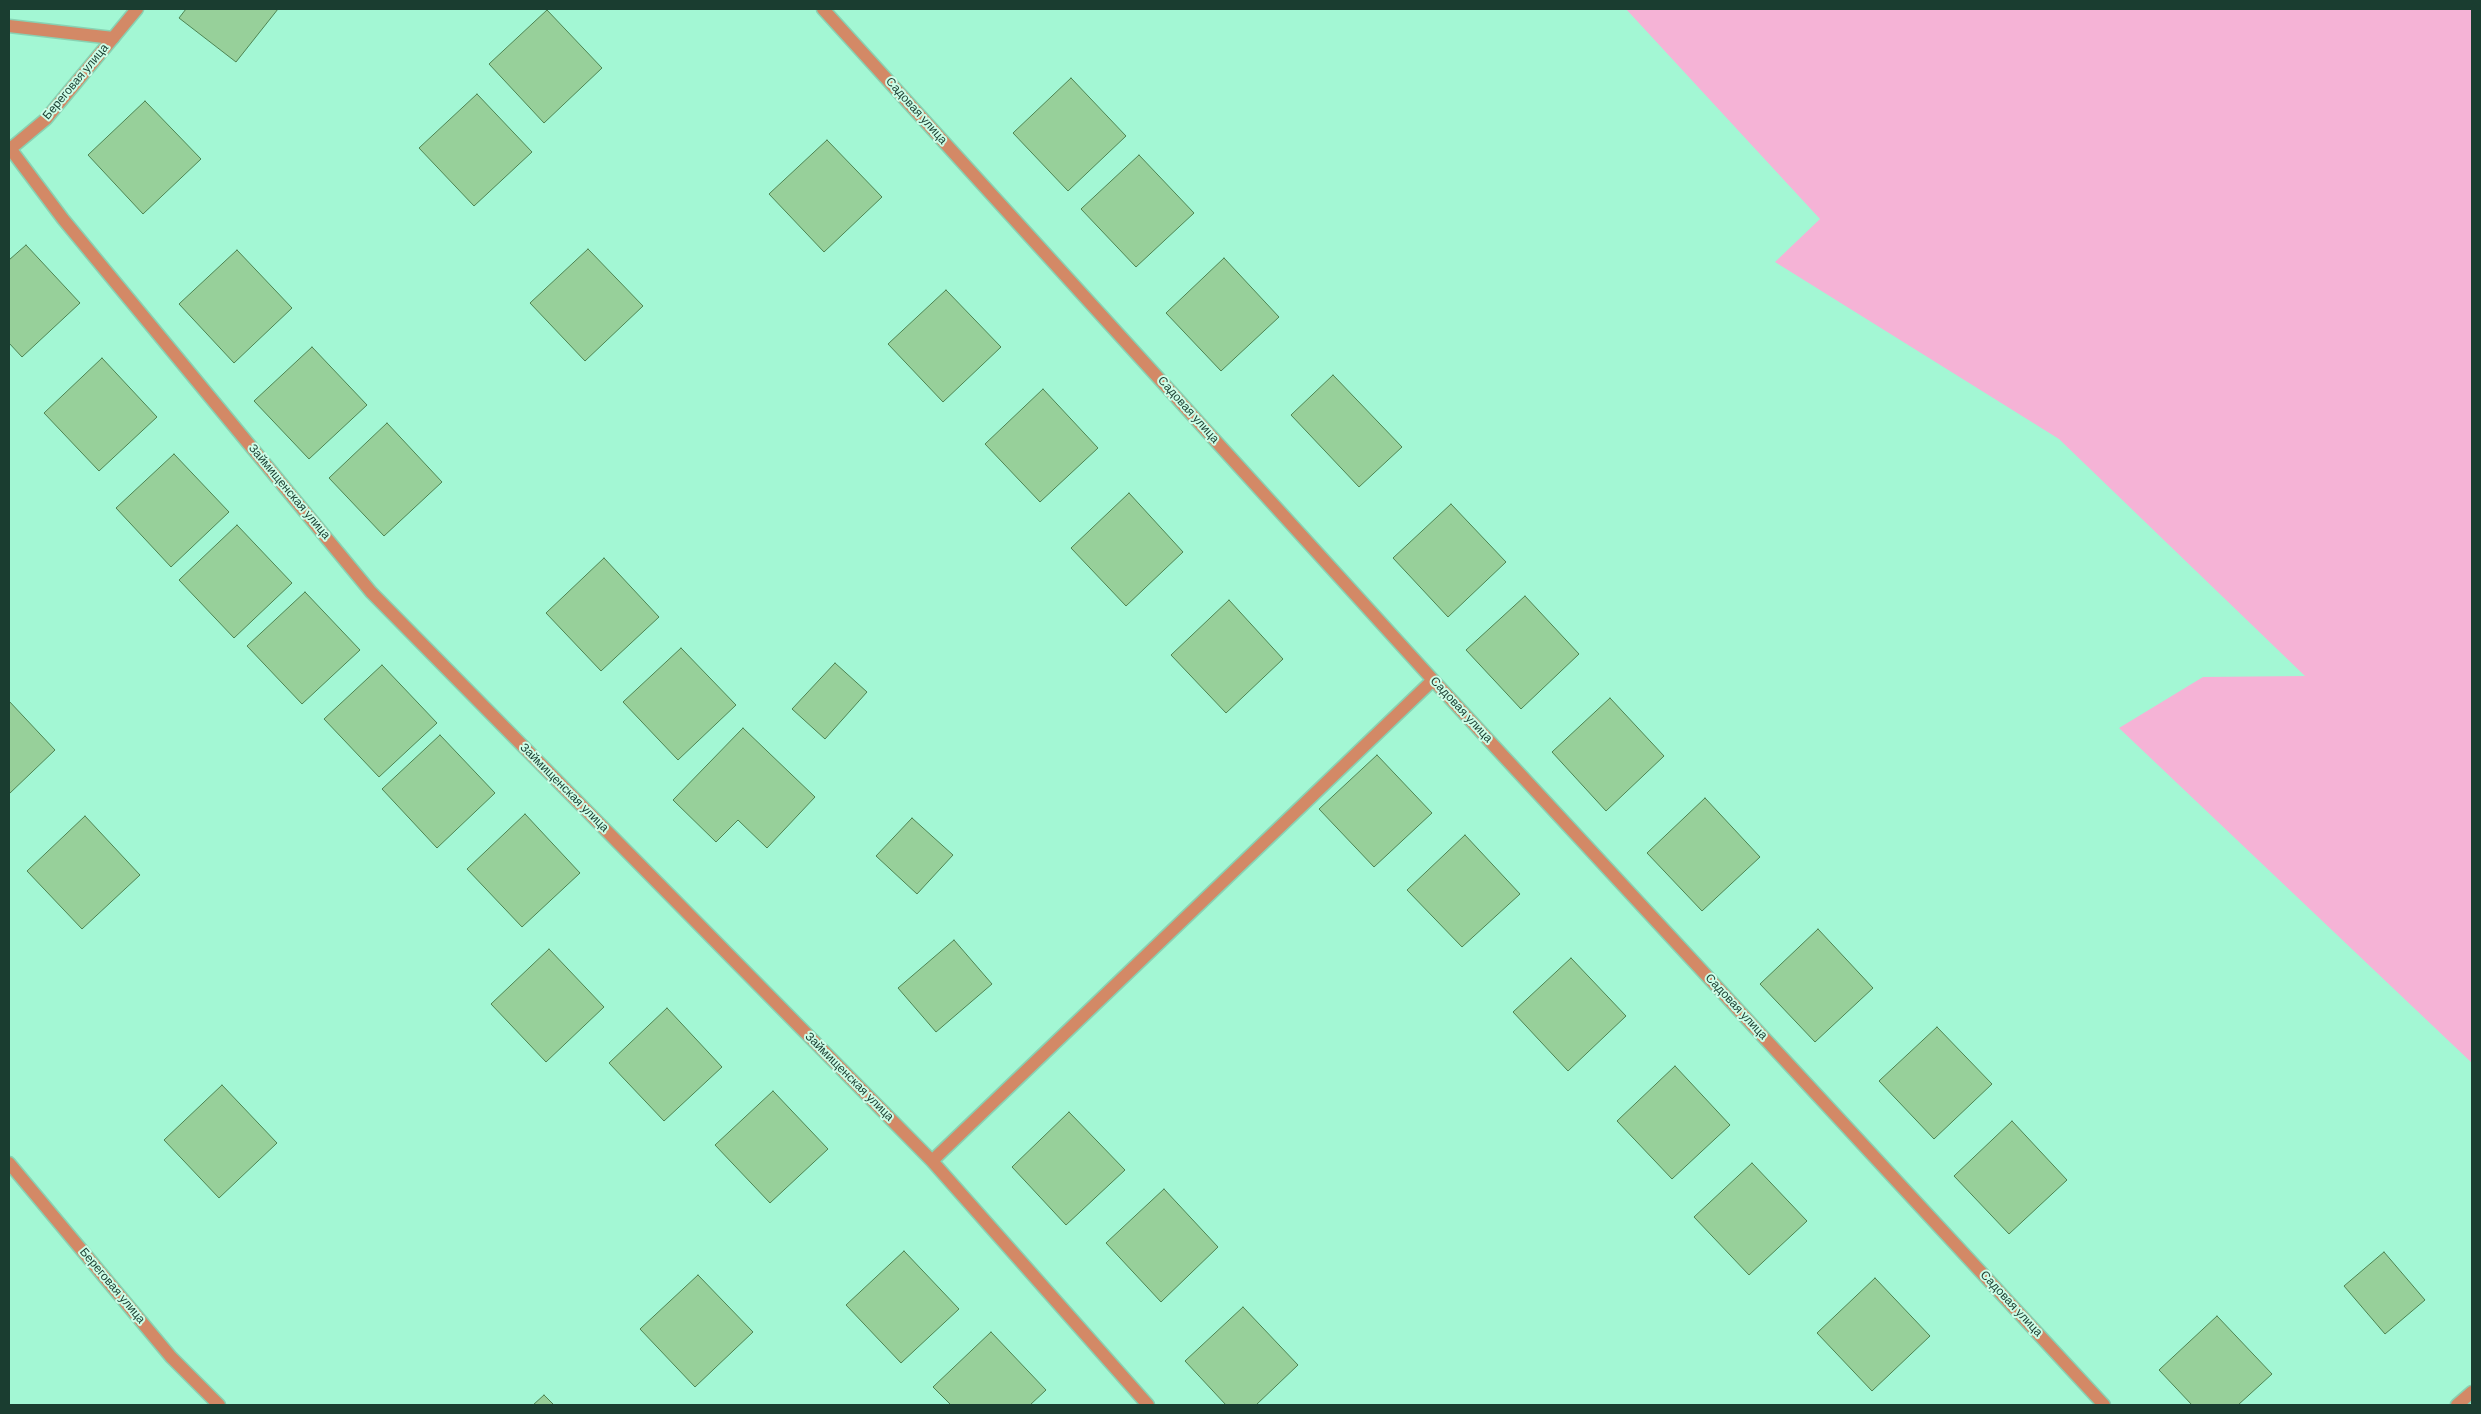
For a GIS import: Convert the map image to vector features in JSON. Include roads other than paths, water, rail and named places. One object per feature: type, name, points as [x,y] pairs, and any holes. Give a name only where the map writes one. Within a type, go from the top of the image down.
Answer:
[{"type":"street","name":"Береговая улица","points":[[9,148],[46,119],[137,9]]},
{"type":"street","name":"Садовая улица","points":[[823,9],[1433,680],[2104,1405]]},
{"type":"street","points":[[9,26],[113,38]]},
{"type":"street","name":"Займищенская улица","points":[[9,148],[63,219],[371,592],[932,1161],[1148,1405]]},
{"type":"street","points":[[932,1161],[1433,680]]},
{"type":"street","name":"Береговая улица","points":[[9,1163],[171,1357],[219,1405]]},
{"type":"street","points":[[2457,1405],[2472,1392]]}]
